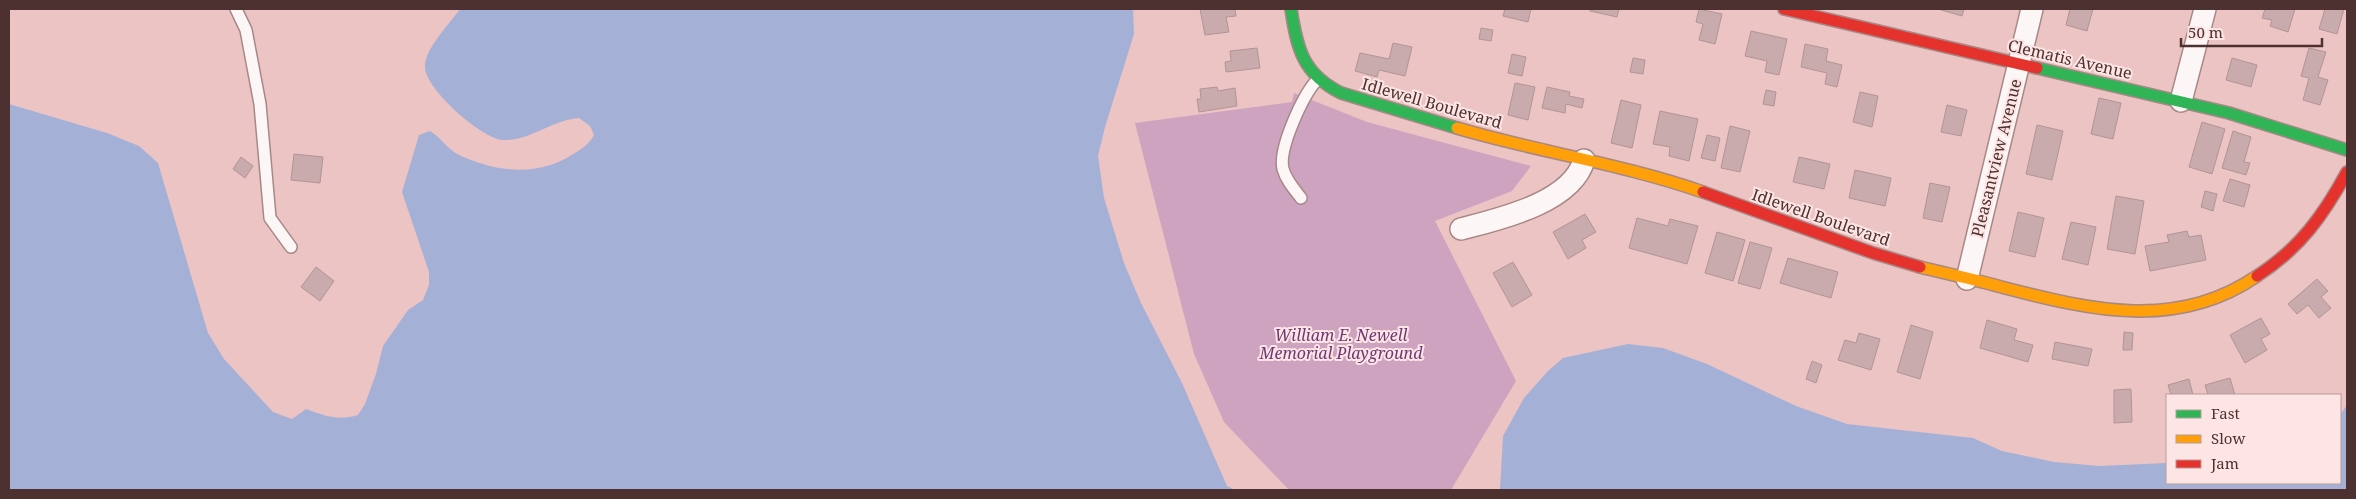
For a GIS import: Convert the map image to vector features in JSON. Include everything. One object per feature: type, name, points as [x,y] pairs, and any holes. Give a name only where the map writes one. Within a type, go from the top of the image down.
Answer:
[{"type":"street","name":"Idlewell Boulevard","points":[[1291,9],[1295,35],[1302,58],[1317,80],[1341,94],[1492,138],[1668,180],[1875,254],[1967,279],[2104,310],[2161,310],[2196,304],[2244,284],[2281,260],[2304,239],[2324,214],[2347,172]]},
{"type":"street","name":"Clematis Avenue","points":[[1784,9],[2181,101],[2244,117],[2347,150]]},
{"type":"street","name":"Pleasantview Avenue","points":[[1967,279],[2032,9]]},
{"type":"street","points":[[2181,101],[2205,9]]},
{"type":"street","points":[[1461,229],[1517,214],[1544,201],[1573,180],[1584,160]]},
{"type":"lane","points":[[236,9],[246,30],[260,104],[270,218],[292,247]]},
{"type":"lane","points":[[1301,198],[1285,175],[1282,159],[1302,101],[1317,80]]},
{"type":"green space","name":"William E. Newell Memorial Playground","points":[[1294,93],[1367,122],[1531,166],[1512,191],[1435,221],[1516,381],[1451,490],[1289,490],[1224,422],[1194,354],[1135,123],[1292,102]]},
{"type":"water","points":[[460,9],[1133,9],[1134,34],[1098,156],[1104,198],[1124,263],[1141,303],[1182,383],[1227,486],[1235,490],[9,490],[9,104],[107,133],[139,146],[158,163],[208,333],[224,359],[273,412],[292,419],[306,409],[332,417],[351,417],[358,415],[365,404],[376,374],[383,346],[408,310],[423,300],[429,285],[429,272],[402,192],[419,135],[430,131],[457,154],[486,165],[516,170],[546,166],[561,161],[583,147],[594,135],[590,126],[579,118],[560,122],[522,137],[503,140],[482,131],[444,100],[427,76],[426,60],[433,45]]},
{"type":"water","points":[[1628,344],[1663,348],[1707,364],[1796,406],[1847,424],[1973,438],[2002,451],[2054,462],[2099,466],[2166,463],[2166,484],[2341,484],[2341,414],[2347,405],[2347,490],[1500,490],[1503,436],[1524,398],[1548,371],[1563,358]]},
{"type":"building","points":[[1200,9],[1235,9],[1236,16],[1226,17],[1229,32],[1205,35]]},
{"type":"building","points":[[1505,9],[1531,9],[1528,22],[1503,16]]},
{"type":"building","points":[[1590,9],[1619,9],[1617,17],[1590,11]]},
{"type":"building","points":[[1699,9],[1722,14],[1715,44],[1699,40],[1703,24],[1696,22]]},
{"type":"building","points":[[1938,9],[1964,9],[1962,16]]},
{"type":"building","points":[[2070,9],[2093,9],[2087,31],[2066,25]]},
{"type":"building","points":[[2265,9],[2295,9],[2288,32],[2270,26],[2272,20],[2262,18]]},
{"type":"building","points":[[2325,9],[2344,9],[2337,34],[2319,29]]},
{"type":"building","points":[[1481,28],[1493,30],[1491,41],[1479,39]]},
{"type":"building","points":[[1751,31],[1787,39],[1779,75],[1765,72],[1767,61],[1745,56]]},
{"type":"building","points":[[1393,43],[1412,47],[1405,76],[1379,70],[1377,77],[1355,71],[1360,53],[1389,59]]},
{"type":"building","points":[[1805,44],[1828,49],[1826,61],[1842,65],[1837,87],[1825,84],[1827,73],[1801,67]]},
{"type":"building","points":[[1257,48],[1260,68],[1226,72],[1225,62],[1231,61],[1230,51]]},
{"type":"building","points":[[2309,48],[2326,52],[2318,77],[2328,80],[2320,105],[2303,100],[2309,78],[2301,76]]},
{"type":"building","points":[[1512,54],[1526,57],[1522,76],[1508,73]]},
{"type":"building","points":[[1633,58],[1645,60],[1643,74],[1630,72]]},
{"type":"building","points":[[2232,58],[2257,65],[2251,87],[2226,80]]},
{"type":"building","points":[[1515,83],[1535,87],[1528,120],[1508,115]]},
{"type":"building","points":[[1217,87],[1218,91],[1235,88],[1237,106],[1199,112],[1197,99],[1201,99],[1200,89]]},
{"type":"building","points":[[1547,87],[1570,92],[1569,96],[1584,99],[1582,108],[1566,104],[1565,113],[1542,108]]},
{"type":"building","points":[[1766,90],[1776,92],[1774,106],[1763,104]]},
{"type":"building","points":[[1860,92],[1878,96],[1872,127],[1853,122]]},
{"type":"building","points":[[2099,98],[2121,103],[2113,139],[2091,134]]},
{"type":"building","points":[[1621,100],[1641,105],[1632,148],[1611,143]]},
{"type":"building","points":[[1947,105],[1967,110],[1961,136],[1941,132]]},
{"type":"building","points":[[1660,111],[1698,119],[1689,161],[1669,156],[1670,147],[1653,144]]},
{"type":"building","points":[[2202,122],[2225,129],[2212,174],[2189,167]]},
{"type":"building","points":[[2037,125],[2063,131],[2052,180],[2026,174]]},
{"type":"building","points":[[1730,126],[1750,131],[1740,172],[1721,168]]},
{"type":"building","points":[[2233,131],[2251,137],[2244,162],[2250,163],[2246,175],[2222,168]]},
{"type":"building","points":[[1707,135],[1720,138],[1715,161],[1701,158]]},
{"type":"building","points":[[294,154],[323,157],[320,183],[291,180]]},
{"type":"building","points":[[241,157],[253,166],[245,178],[233,169]]},
{"type":"building","points":[[1799,157],[1830,164],[1824,189],[1793,182]]},
{"type":"building","points":[[1855,170],[1891,178],[1885,206],[1849,198]]},
{"type":"building","points":[[2230,179],[2250,185],[2244,207],[2223,201]]},
{"type":"building","points":[[1930,183],[1950,187],[1942,222],[1923,218]]},
{"type":"building","points":[[2205,191],[2217,194],[2213,211],[2201,207]]},
{"type":"building","points":[[2116,196],[2144,201],[2135,254],[2107,249]]},
{"type":"building","points":[[2018,212],[2044,218],[2035,257],[2009,251]]},
{"type":"building","points":[[1585,214],[1596,232],[1582,240],[1586,248],[1568,259],[1553,232]]},
{"type":"building","points":[[1637,218],[1668,226],[1670,219],[1698,226],[1687,264],[1629,248]]},
{"type":"building","points":[[2071,222],[2096,227],[2088,265],[2062,259]]},
{"type":"building","points":[[2187,231],[2189,237],[2201,235],[2206,260],[2150,271],[2145,246],[2169,242],[2167,235]]},
{"type":"building","points":[[1717,232],[1745,240],[1733,281],[1705,273]]},
{"type":"building","points":[[1750,242],[1772,248],[1760,289],[1738,283]]},
{"type":"building","points":[[1788,258],[1838,272],[1831,298],[1780,283]]},
{"type":"building","points":[[1513,262],[1532,295],[1512,307],[1493,273]]},
{"type":"building","points":[[316,267],[334,281],[320,301],[301,287]]},
{"type":"building","points":[[2317,279],[2328,291],[2321,297],[2331,308],[2319,318],[2308,305],[2297,314],[2288,304]]},
{"type":"building","points":[[2261,318],[2270,334],[2261,339],[2267,350],[2245,363],[2230,335]]},
{"type":"building","points":[[1987,320],[2017,329],[2014,340],[2033,345],[2028,362],[1980,348]]},
{"type":"building","points":[[1911,325],[1933,332],[1920,379],[1897,372]]},
{"type":"building","points":[[2124,332],[2133,333],[2132,350],[2123,350]]},
{"type":"building","points":[[1859,333],[1880,339],[1871,370],[1838,360],[1845,340],[1856,343]]},
{"type":"building","points":[[2055,342],[2092,349],[2088,366],[2052,359]]},
{"type":"building","points":[[1812,361],[1822,365],[1816,383],[1806,379]]},
{"type":"building","points":[[2230,378],[2235,394],[2208,394],[2205,385]]},
{"type":"building","points":[[2189,379],[2193,394],[2171,394],[2168,385]]},
{"type":"building","points":[[2131,389],[2132,422],[2114,423],[2114,390]]},
{"type":"traffic: fast","points":[[1291,9],[1299,48],[1304,59],[1310,69],[1328,86],[1341,93],[1457,128]]},
{"type":"traffic: fast","points":[[2037,68],[2229,113],[2347,150]]},
{"type":"traffic: slow","points":[[1457,128],[1673,182],[1703,192]]},
{"type":"traffic: slow","points":[[1920,267],[2069,303],[2133,311],[2165,310],[2196,304],[2227,293],[2257,276]]},
{"type":"traffic: jam","points":[[1784,9],[2037,68]]},
{"type":"traffic: jam","points":[[2257,276],[2286,254],[2309,230],[2329,203],[2347,172]]},
{"type":"traffic: jam","points":[[1703,192],[1873,253],[1920,267]]}]
